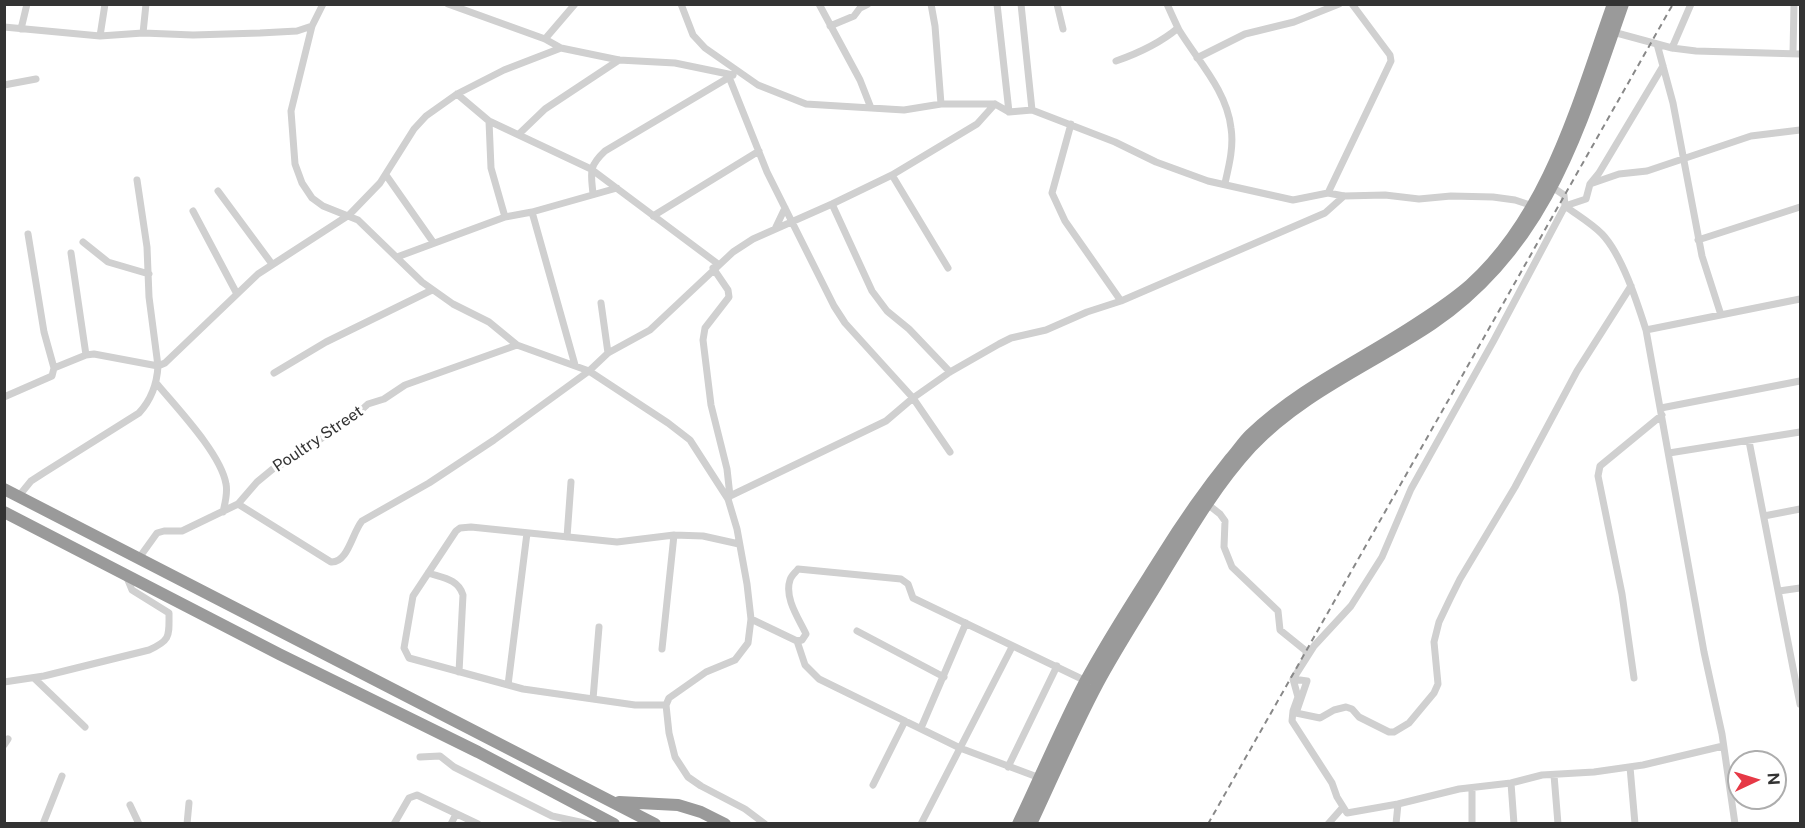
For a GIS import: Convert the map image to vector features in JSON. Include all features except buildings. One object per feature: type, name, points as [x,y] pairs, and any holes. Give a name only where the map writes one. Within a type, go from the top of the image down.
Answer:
[{"type":"highway","points":[[1018,824],[1086,681],[1142,586],[1196,502],[1249,436],[1299,395],[1418,323],[1470,285],[1517,229],[1533,206],[1553,164],[1613,4]]},
{"type":"highway","points":[[1031,824],[1099,682],[1206,503],[1252,446],[1282,419],[1316,394],[1417,334],[1474,292],[1523,237],[1552,187],[1574,139],[1623,4]]},
{"type":"highway","points":[[4,489],[655,824]]},
{"type":"highway","points":[[4,512],[279,654],[478,752],[614,824]]},
{"type":"highway","points":[[607,799],[623,803],[678,805],[701,812],[725,824]]},
{"type":"street","points":[[21,29],[27,4]]},
{"type":"street","points":[[100,36],[105,4]]},
{"type":"street","points":[[143,33],[146,4]]},
{"type":"street","points":[[323,4],[312,26],[291,111],[295,164],[302,183],[312,198],[323,206],[349,215],[364,224],[432,290],[453,304],[489,322],[517,345],[589,371],[668,423],[690,440],[729,497]]},
{"type":"street","points":[[448,4],[545,39],[561,48],[619,60],[675,63],[745,77]]},
{"type":"street","points":[[545,39],[575,4]]},
{"type":"street","points":[[681,4],[687,24],[700,44],[745,77],[773,93],[806,104],[904,110],[941,104],[995,104],[1009,112],[1032,110],[1071,124],[1156,162],[1208,181],[1226,183],[1293,200],[1328,193],[1344,196],[1385,195],[1419,199],[1451,196],[1493,197],[1515,200],[1533,206]]},
{"type":"street","points":[[819,4],[860,80],[871,108]]},
{"type":"street","points":[[931,4],[941,104]]},
{"type":"street","points":[[997,4],[1009,112]]},
{"type":"street","points":[[1021,4],[1032,110]]},
{"type":"street","points":[[1057,4],[1063,29]]},
{"type":"street","points":[[1167,4],[1178,28],[1218,89],[1227,108],[1232,129],[1226,183]]},
{"type":"street","points":[[1197,58],[1245,34],[1294,22],[1339,4]]},
{"type":"street","points":[[1328,193],[1391,61],[1390,55],[1352,4]]},
{"type":"street","points":[[1672,48],[1691,4]]},
{"type":"street","points":[[1613,32],[1672,48],[1715,53],[1797,54],[1794,4]]},
{"type":"street","points":[[830,26],[854,16],[862,6]]},
{"type":"street","points":[[4,27],[100,36],[143,33],[193,35],[297,31],[312,26]]},
{"type":"street","points":[[1116,61],[1163,40],[1178,28]]},
{"type":"street","points":[[297,31],[308,42]]},
{"type":"street","points":[[1657,44],[1684,158],[1698,240],[1721,315]]},
{"type":"street","points":[[54,368],[86,355],[108,356],[158,366],[165,363],[258,274],[349,215],[386,176],[414,129],[426,116],[457,94],[516,64],[561,48]]},
{"type":"street","points":[[519,134],[545,109],[619,60]]},
{"type":"street","points":[[1565,206],[1586,199],[1590,184],[1599,173],[1663,66]]},
{"type":"street","points":[[731,76],[759,151],[785,208],[844,323],[913,398],[950,452]]},
{"type":"street","points":[[593,194],[591,169],[594,160],[605,151],[731,76]]},
{"type":"street","points":[[4,85],[36,79]]},
{"type":"street","points":[[457,94],[489,121],[591,169],[715,266],[728,290],[729,297],[705,328],[703,340],[711,405],[727,469],[729,497],[737,529],[751,619],[748,643],[735,660],[706,672],[674,693],[666,705],[673,752],[683,771],[692,780],[745,809],[765,824]]},
{"type":"street","points":[[238,504],[331,562],[337,562],[343,558],[356,528],[362,521],[439,477],[589,371],[608,353],[650,330],[715,266],[753,239],[892,175],[977,124],[995,104]]},
{"type":"street","points":[[489,121],[491,168],[505,217]]},
{"type":"street","points":[[1071,124],[1052,193],[1065,220],[1121,301]]},
{"type":"street","points":[[1590,184],[1619,174],[1647,171],[1751,136],[1800,130]]},
{"type":"street","points":[[653,216],[759,151]]},
{"type":"street","points":[[892,175],[948,268]]},
{"type":"street","points":[[386,176],[433,242]]},
{"type":"street","points":[[18,497],[31,481],[45,471],[139,413],[145,407],[157,384],[158,366],[149,297],[149,274],[136,180]]},
{"type":"street","points":[[1552,187],[1564,195],[1565,206],[1411,489],[1382,557],[1351,606],[1306,657],[1293,679],[1299,697],[1293,711],[1292,721],[1332,783],[1343,807],[1347,813],[1351,814],[1542,775],[1594,772],[1724,746]]},
{"type":"street","points":[[397,257],[505,217],[532,212],[617,188]]},
{"type":"street","points":[[218,191],[272,264]]},
{"type":"street","points":[[729,497],[886,421],[913,398],[950,372],[1011,338],[1046,330],[1087,312],[1121,301],[1325,213],[1344,196]]},
{"type":"street","points":[[832,204],[872,291],[887,311],[909,329],[950,372]]},
{"type":"street","points":[[1565,206],[1602,234],[1614,251],[1631,286],[1646,330],[1704,652],[1724,746],[1736,824]]},
{"type":"street","points":[[1698,240],[1800,207]]},
{"type":"street","points":[[775,229],[785,208]]},
{"type":"street","points":[[193,211],[237,294]]},
{"type":"street","points":[[532,212],[575,365]]},
{"type":"street","points":[[4,397],[52,376],[54,368],[44,332],[28,234]]},
{"type":"street","points":[[83,242],[108,262],[149,274]]},
{"type":"street","points":[[71,253],[86,355]]},
{"type":"street","points":[[1293,679],[1307,681],[1296,713],[1320,718],[1334,710],[1346,707],[1352,709],[1359,717],[1389,732],[1401,729],[1417,715],[1438,684],[1434,642],[1439,622],[1460,579],[1515,487],[1577,371],[1631,286]]},
{"type":"street","points":[[274,373],[326,342],[432,290]]},
{"type":"street","points":[[1646,330],[1800,299]]},
{"type":"street","points":[[601,303],[608,353]]},
{"type":"street","name":"Poultry Street","points":[[139,558],[157,533],[182,531],[238,504],[257,482],[274,468],[292,459],[368,405],[384,399],[405,385],[517,345]]},
{"type":"street","points":[[1634,678],[1622,594],[1598,476],[1600,466],[1661,412],[1800,381]]},
{"type":"street","points":[[157,384],[205,441],[225,478],[227,487],[223,512]]},
{"type":"street","points":[[1669,453],[1800,432]]},
{"type":"street","points":[[1749,441],[1779,591],[1797,666],[1800,704]]},
{"type":"street","points":[[567,537],[571,482]]},
{"type":"street","points":[[1206,503],[1225,521],[1224,547],[1232,567],[1278,611],[1280,630],[1306,651],[1306,657]]},
{"type":"street","points":[[1764,516],[1800,509]]},
{"type":"street","points":[[666,705],[635,705],[508,685],[409,657],[405,652],[413,596],[460,528],[471,527],[617,542],[674,535],[703,536],[739,544]]},
{"type":"street","points":[[508,685],[527,533]]},
{"type":"street","points":[[662,649],[674,535]]},
{"type":"street","points":[[751,619],[797,641],[802,640],[806,634],[792,605],[789,589],[790,578],[798,569],[901,579],[908,584],[913,598],[1086,681]]},
{"type":"street","points":[[4,682],[34,678],[149,650],[165,643],[169,635],[170,613],[132,590],[125,573]]},
{"type":"street","points":[[428,573],[455,582],[460,586],[463,595],[459,672]]},
{"type":"street","points":[[1779,591],[1800,588]]},
{"type":"street","points":[[921,728],[966,623]]},
{"type":"street","points":[[593,699],[599,627]]},
{"type":"street","points":[[857,631],[944,677]]},
{"type":"street","points":[[797,641],[805,665],[819,679],[960,748],[1040,778]]},
{"type":"street","points":[[921,824],[1012,647]]},
{"type":"street","points":[[1008,767],[1057,666]]},
{"type":"street","points":[[34,678],[85,727]]},
{"type":"street","points":[[873,785],[905,721]]},
{"type":"street","points":[[420,757],[440,756],[454,767],[552,816],[589,824]]},
{"type":"street","points":[[1630,766],[1635,824]]},
{"type":"street","points":[[1554,774],[1558,824]]},
{"type":"street","points":[[43,824],[62,776]]},
{"type":"street","points":[[1511,783],[1514,824]]},
{"type":"street","points":[[1472,788],[1472,824]]},
{"type":"street","points":[[393,824],[412,796],[423,798],[478,824]]},
{"type":"street","points":[[187,824],[189,803]]},
{"type":"street","points":[[1396,824],[1398,804]]},
{"type":"street","points":[[130,805],[139,824]]},
{"type":"street","points":[[1328,823],[1343,807]]},
{"type":"street","points":[[451,824],[456,814]]},
{"type":"street","points":[[544,824],[552,816]]},
{"type":"railway","points":[[1208,824],[1673,4]]}]
